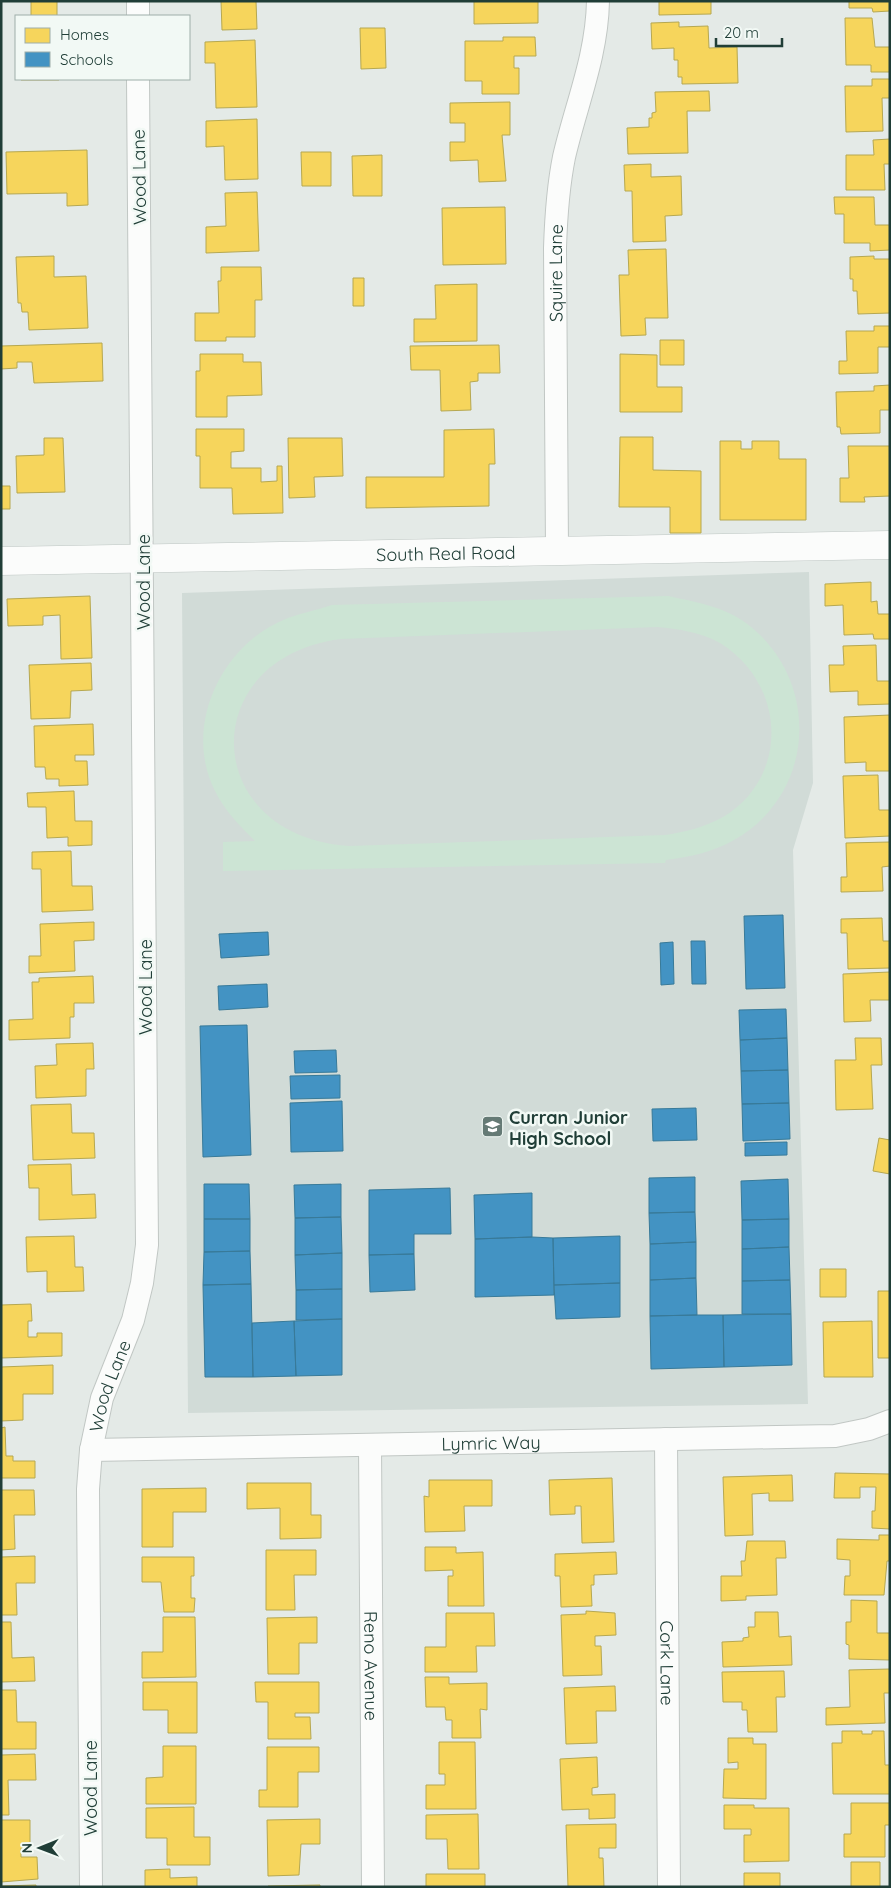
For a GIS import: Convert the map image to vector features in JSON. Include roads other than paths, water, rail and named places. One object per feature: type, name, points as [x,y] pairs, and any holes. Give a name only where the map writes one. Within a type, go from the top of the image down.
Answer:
[{"type":"street","points":[[138,1],[138,15]]},
{"type":"street","name":"Squire Lane","points":[[557,551],[556,206],[564,157],[592,53],[598,1]]},
{"type":"street","name":"Wood Lane","points":[[91,1887],[88,1489],[91,1450],[102,1398],[133,1320],[142,1283],[147,1245],[138,80]]},
{"type":"street","name":"South Real Road","points":[[1,561],[890,546]]},
{"type":"street","name":"Lymric Way","points":[[91,1450],[835,1436],[869,1429],[890,1421]]},
{"type":"street","name":"Cork Lane","points":[[666,1439],[669,1887]]},
{"type":"street","name":"Reno Avenue","points":[[370,1445],[373,1887]]},
{"type":"place","name":"Curran Junior High School","points":[[493,1127]]}]
